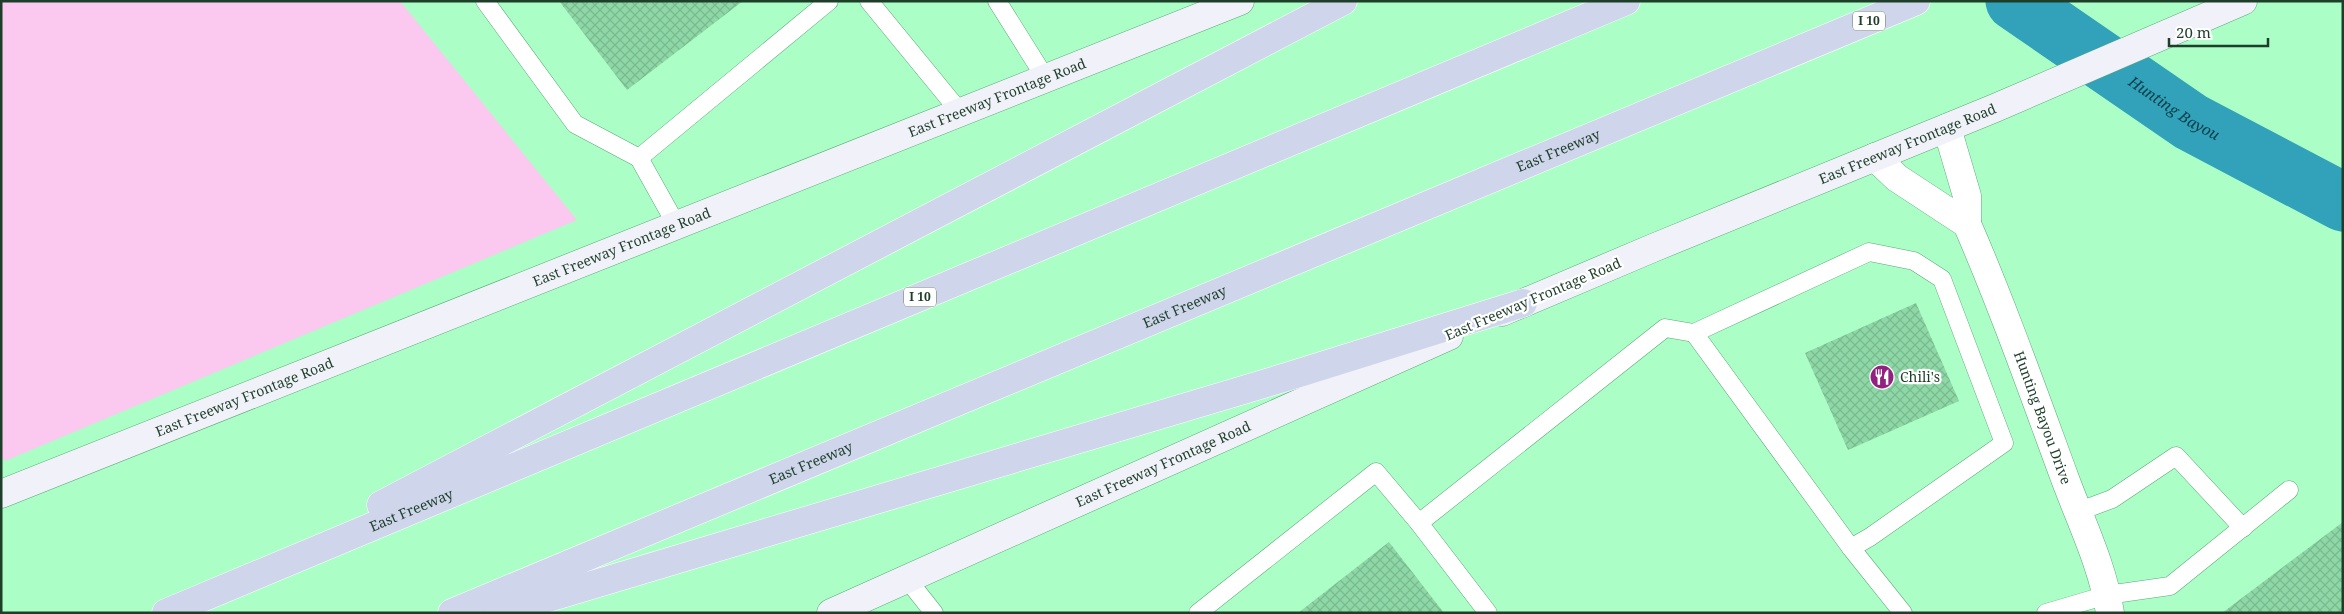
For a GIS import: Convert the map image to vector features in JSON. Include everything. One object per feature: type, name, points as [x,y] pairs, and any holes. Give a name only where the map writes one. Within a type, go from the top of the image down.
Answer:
[{"type":"highway","points":[[214,593],[1343,1]]},
{"type":"highway","name":"East Freeway","points":[[166,613],[1626,1]]},
{"type":"highway","name":"East Freeway","points":[[452,613],[1822,42],[1916,1]]},
{"type":"highway","points":[[498,613],[1283,378],[1523,303]]},
{"type":"main road","name":"East Freeway Frontage Road","points":[[1,494],[1240,1]]},
{"type":"main road","name":"East Freeway Frontage Road","points":[[831,613],[1523,303],[1995,108],[2243,1]]},
{"type":"street","name":"Hunting Bayou Drive","points":[[1947,128],[1967,196],[1968,224],[1994,288],[2109,604]]},
{"type":"street","points":[[1876,157],[1897,178],[1968,224]]},
{"type":"lane","points":[[485,1],[575,124],[640,158],[677,226]]},
{"type":"lane","points":[[640,158],[829,1]]},
{"type":"lane","points":[[869,1],[960,112]]},
{"type":"lane","points":[[997,1],[1046,79]]},
{"type":"lane","points":[[1419,523],[1664,328],[1694,333],[1869,252],[1914,262],[1942,279],[2004,443],[1870,537],[1851,548]]},
{"type":"lane","points":[[1694,333],[1851,548],[1902,613]]},
{"type":"lane","points":[[2077,512],[2112,499],[2176,456],[2243,528]]},
{"type":"lane","points":[[1198,613],[1376,472],[1419,523],[1488,613]]},
{"type":"lane","points":[[2046,613],[2109,604],[2170,586],[2289,490]]},
{"type":"lane","points":[[907,579],[934,613]]},
{"type":"shaded area","points":[[1,1],[400,1],[577,220],[5,461],[1,456]]},
{"type":"building","points":[[559,1],[743,1],[627,90]]},
{"type":"building","name":"Chili's","points":[[1916,303],[1959,401],[1848,450],[1805,353]]},
{"type":"building","points":[[2343,522],[2343,613],[2222,613]]},
{"type":"building","points":[[1389,542],[1444,613],[1298,613]]},
{"type":"waterway","name":"Hunting Bayou","points":[[2015,1],[2191,122],[2343,202]]},
{"type":"place","name":"Chili's","points":[[1882,377]]}]
